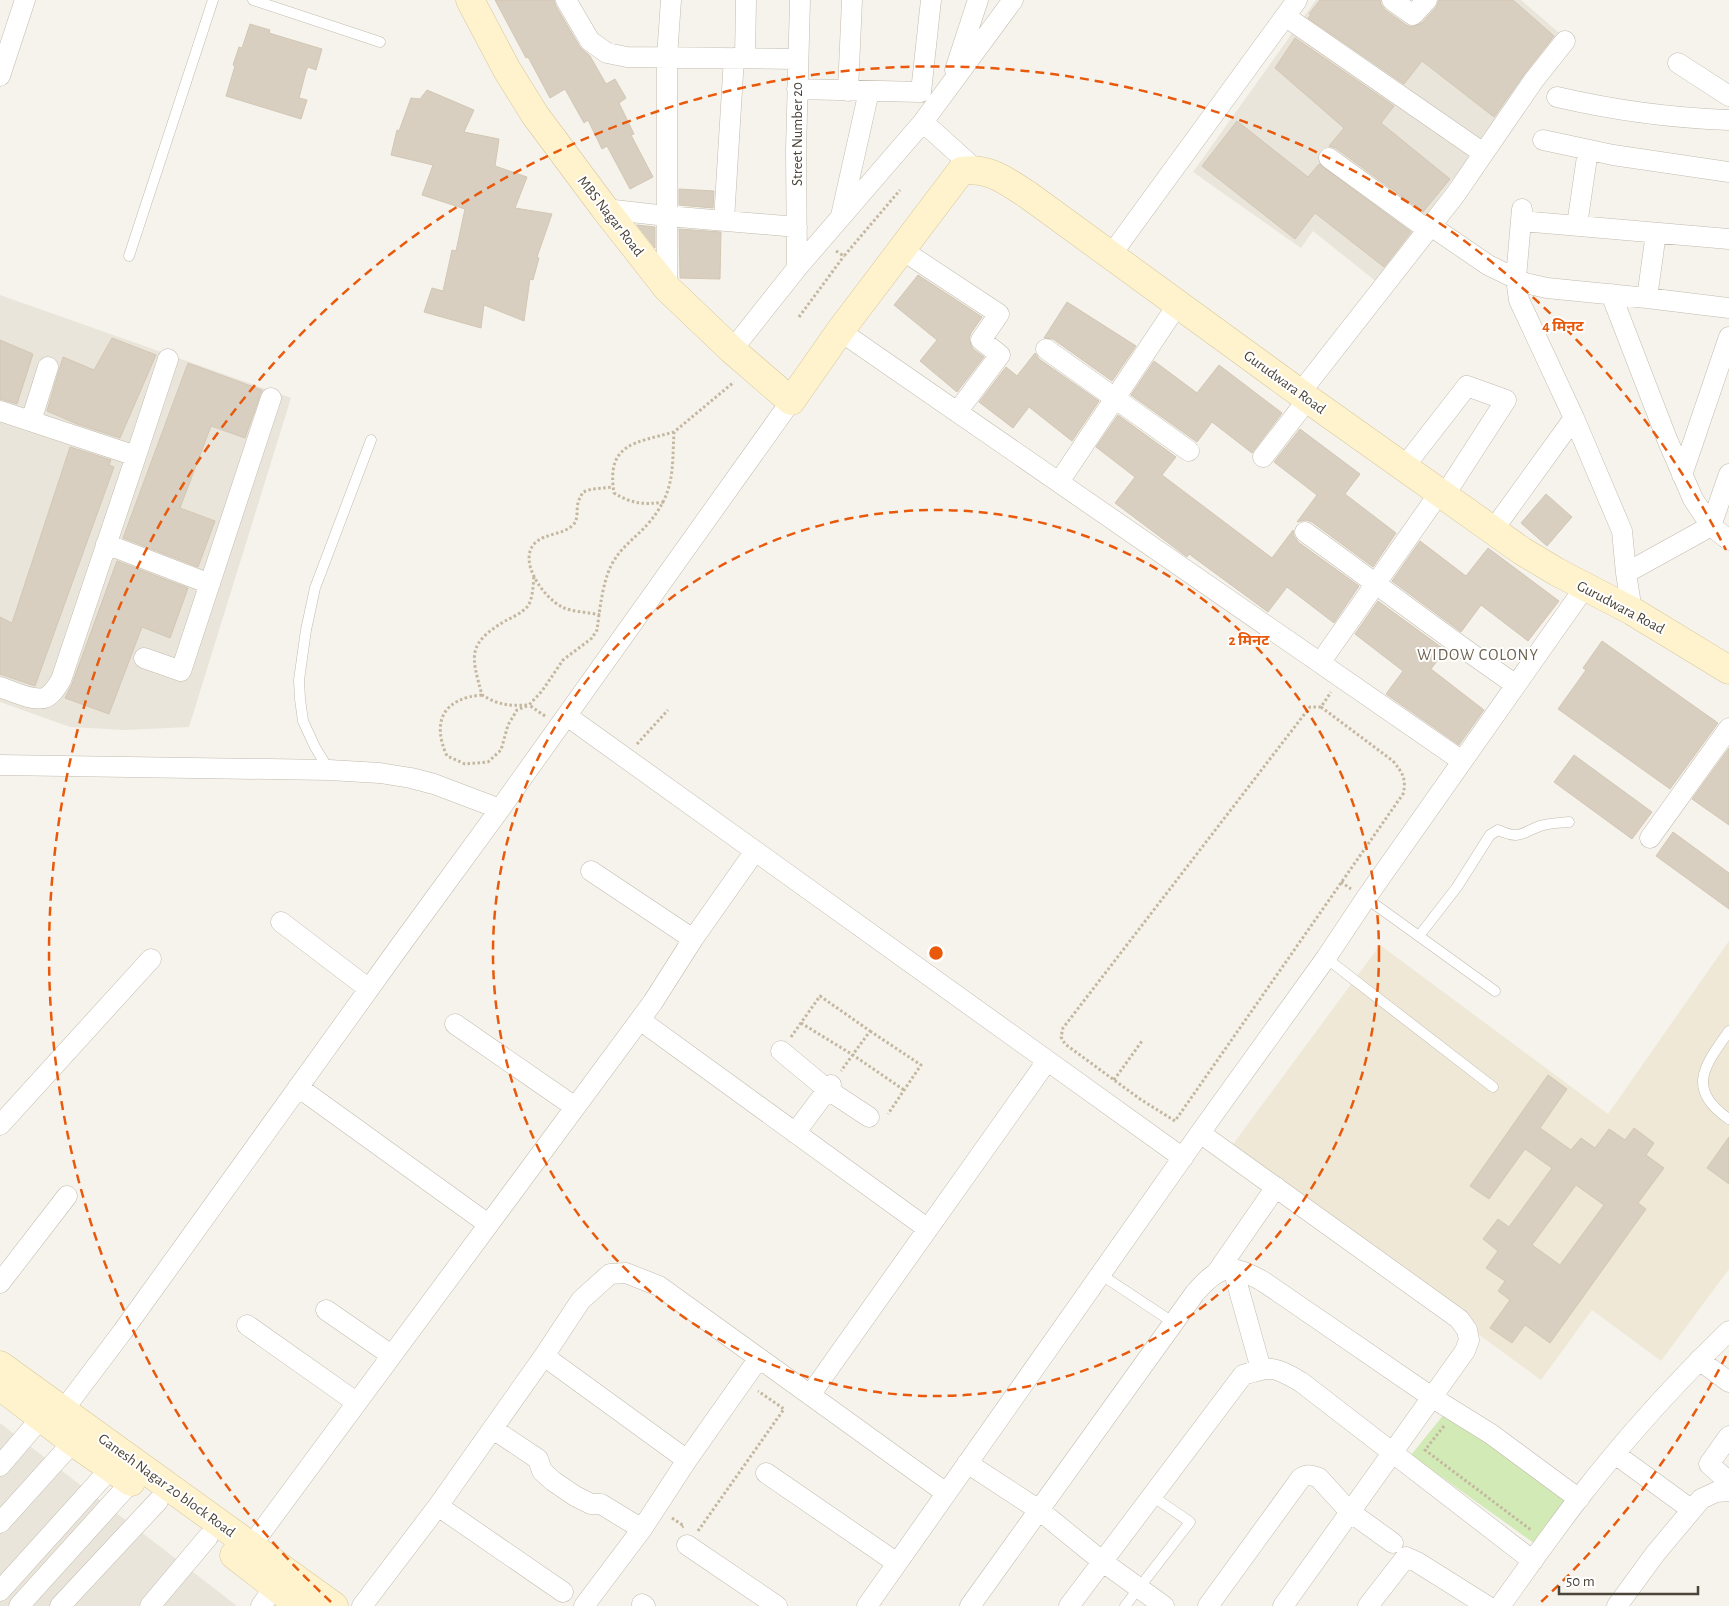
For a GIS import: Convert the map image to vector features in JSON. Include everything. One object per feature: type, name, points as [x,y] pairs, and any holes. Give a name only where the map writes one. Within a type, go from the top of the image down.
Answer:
[{"type":"street","points":[[0,76],[25,0]]},
{"type":"street","name":"MBS Nagar Road","points":[[470,0],[507,70],[535,116],[667,288],[742,359],[791,401]]},
{"type":"street","points":[[566,0],[590,42],[607,53],[627,57],[798,59]]},
{"type":"street","points":[[667,288],[667,57],[671,0]]},
{"type":"street","points":[[724,220],[746,0]]},
{"type":"street","name":"Street Number 20","points":[[797,268],[797,89],[800,0]]},
{"type":"street","points":[[848,91],[852,0]]},
{"type":"street","points":[[797,89],[921,92],[931,0]]},
{"type":"street","points":[[950,86],[978,0]]},
{"type":"street","points":[[742,359],[797,268],[923,122],[1013,0]]},
{"type":"street","points":[[1111,255],[1297,0]]},
{"type":"street","points":[[1392,0],[1413,15],[1427,0]]},
{"type":"street","points":[[1285,16],[1483,153]]},
{"type":"street","points":[[1263,457],[1304,396],[1455,195],[1534,80],[1565,41]]},
{"type":"street","points":[[1678,63],[1729,96]]},
{"type":"street","points":[[840,218],[869,91]]},
{"type":"street","points":[[1557,97],[1636,112],[1729,120]]},
{"type":"street","points":[[923,122],[975,169]]},
{"type":"street","points":[[1542,140],[1588,150],[1729,172]]},
{"type":"street","points":[[1577,225],[1588,150]]},
{"type":"street","points":[[1329,158],[1429,228],[1488,265],[1525,283],[1547,288],[1729,308]]},
{"type":"street","points":[[0,1466],[52,1418],[298,1087],[500,810],[840,331],[962,171],[975,169]]},
{"type":"street","name":"Gurudwara Road","points":[[975,169],[987,171],[1004,180],[1522,551],[1585,588],[1632,611],[1729,670]]},
{"type":"street","points":[[605,209],[797,227]]},
{"type":"street","points":[[1632,611],[1622,531],[1574,418],[1519,300],[1516,278],[1522,215],[1577,225],[1729,239]]},
{"type":"street","points":[[1647,298],[1656,233]]},
{"type":"street","points":[[902,250],[999,314],[981,340],[1000,355],[957,412]]},
{"type":"street","points":[[1611,294],[1667,439],[1693,499],[1711,526],[1729,540]]},
{"type":"street","points":[[1059,482],[1178,304]]},
{"type":"street","points":[[840,331],[1462,761]]},
{"type":"street","points":[[1682,475],[1729,337]]},
{"type":"street","points":[[1046,349],[1189,451]]},
{"type":"street","points":[[0,687],[32,697],[45,698],[54,691],[61,680],[168,359]]},
{"type":"street","points":[[31,421],[48,367]]},
{"type":"street","points":[[1320,663],[1442,494],[1506,400],[1467,386],[1404,467]]},
{"type":"street","points":[[144,658],[181,671],[271,398]]},
{"type":"street","points":[[0,411],[136,456]]},
{"type":"street","points":[[1493,530],[1574,418]]},
{"type":"street","points":[[1626,573],[1711,526],[1729,474]]},
{"type":"street","points":[[1305,532],[1376,583],[1452,642],[1516,685]]},
{"type":"street","points":[[106,544],[210,584]]},
{"type":"street","points":[[867,1606],[1100,1274],[1326,958],[1366,898],[1585,588]]},
{"type":"street","points":[[564,721],[624,757],[1183,1158]]},
{"type":"street","points":[[1650,838],[1729,728]]},
{"type":"street","points":[[0,765],[329,770],[380,773],[434,784],[500,810]]},
{"type":"street","points":[[251,1546],[640,1020],[693,939],[755,851]]},
{"type":"street","points":[[591,871],[693,939]]},
{"type":"street","points":[[282,922],[369,988]]},
{"type":"street","points":[[0,1125],[152,959]]},
{"type":"street","points":[[640,1020],[851,1161]]},
{"type":"street","points":[[455,1024],[575,1107]]},
{"type":"street","points":[[783,1047],[829,1087],[876,1118]]},
{"type":"street","points":[[810,1395],[1047,1061]]},
{"type":"street","points":[[748,1085],[799,1128],[928,1229]]},
{"type":"street","points":[[298,1087],[488,1224]]},
{"type":"street","points":[[799,1128],[829,1087]]},
{"type":"street","points":[[1200,1133],[1459,1319],[1467,1330],[1469,1340],[1465,1350],[1433,1398],[1283,1606]]},
{"type":"street","points":[[1225,1270],[1276,1188]]},
{"type":"street","points":[[0,1283],[67,1196]]},
{"type":"street","points":[[1225,1270],[1261,1369]]},
{"type":"street","points":[[970,1606],[1208,1278],[1225,1270],[1246,1272],[1264,1282],[1433,1398],[1491,1434],[1579,1499]]},
{"type":"street","points":[[362,1606],[438,1506],[544,1356],[581,1300],[610,1274],[626,1274],[659,1286],[946,1493]]},
{"type":"street","points":[[326,1310],[391,1355]]},
{"type":"street","points":[[247,1325],[356,1402]]},
{"type":"street","points":[[1500,1606],[1579,1499],[1615,1454],[1699,1360],[1729,1331]]},
{"type":"street","points":[[544,1356],[687,1460]]},
{"type":"street","points":[[584,1606],[642,1529],[687,1460],[759,1358]]},
{"type":"street","points":[[1699,1360],[1729,1382]]},
{"type":"street","name":"Ganesh Nagar 20 block Road","points":[[0,1365],[73,1442],[208,1537],[300,1606]]},
{"type":"street","points":[[1069,1606],[1243,1375],[1261,1369],[1279,1369],[1301,1382],[1533,1561]]},
{"type":"street","name":"Ganesh Nagar 20 block Road","points":[[0,1386],[251,1546],[274,1588],[334,1606]]},
{"type":"street","points":[[493,1428],[538,1459],[542,1471],[575,1496],[591,1504],[601,1504],[642,1529]]},
{"type":"street","points":[[1729,1436],[1709,1464],[1729,1482]]},
{"type":"street","points":[[0,1523],[73,1442]]},
{"type":"street","points":[[1615,1454],[1692,1510]]},
{"type":"street","points":[[967,1463],[1039,1510],[1103,1562],[1164,1606]]},
{"type":"street","points":[[766,1473],[897,1563]]},
{"type":"street","points":[[0,1591],[121,1475]]},
{"type":"street","points":[[19,1606],[121,1475]]},
{"type":"street","points":[[1208,1606],[1301,1478],[1306,1475],[1313,1475],[1319,1478],[1350,1512],[1393,1543]]},
{"type":"street","points":[[1617,1606],[1655,1554],[1701,1499],[1716,1492],[1729,1491]]},
{"type":"street","points":[[60,1606],[158,1501]]},
{"type":"street","points":[[438,1506],[563,1592]]},
{"type":"street","points":[[689,1534],[776,1606]]},
{"type":"street","points":[[150,1606],[208,1537]]},
{"type":"street","points":[[1368,1606],[1406,1557],[1487,1606]]},
{"type":"lane","points":[[129,256],[213,0]]},
{"type":"lane","points":[[253,0],[380,42]]},
{"type":"lane","points":[[329,770],[314,747],[303,721],[299,680],[314,588],[371,440]]},
{"type":"lane","points":[[1419,936],[1457,887],[1490,835],[1498,830],[1509,835],[1524,835],[1540,826],[1568,822]]},
{"type":"lane","points":[[1366,898],[1495,991]]},
{"type":"lane","points":[[1326,958],[1493,1087]]},
{"type":"lane","points":[[1729,1031],[1704,1068],[1703,1083],[1706,1098],[1729,1118]]},
{"type":"lane","points":[[1100,1274],[1174,1323]]},
{"type":"lane","points":[[1125,1606],[1190,1522],[1152,1496]]},
{"type":"path","points":[[799,317],[844,256],[900,190]]},
{"type":"path","points":[[822,240],[844,256]]},
{"type":"path","points":[[664,502],[647,504],[627,501],[614,494],[613,467],[623,449],[635,443],[674,432],[742,359]]},
{"type":"path","points":[[564,721],[529,705],[509,706],[494,702],[482,695],[468,696],[450,706],[441,716],[439,732],[447,756],[465,764],[488,762],[501,750],[508,725],[517,710],[529,705],[542,691],[563,660],[592,638],[597,630],[608,572],[615,559],[648,524],[664,502],[671,483],[674,432]]},
{"type":"path","points":[[600,615],[564,608],[554,602],[542,590],[534,576],[528,553],[533,544],[539,539],[570,528],[575,523],[578,502],[583,492],[613,487]]},
{"type":"path","points":[[482,695],[474,664],[476,647],[486,633],[523,611],[529,605],[534,576]]},
{"type":"path","points":[[1322,707],[1341,677]]},
{"type":"path","points":[[1310,707],[1322,707],[1393,761],[1402,771],[1405,778],[1403,794],[1176,1121],[1140,1099],[1065,1044],[1061,1037],[1063,1028],[1310,707]]},
{"type":"path","points":[[624,757],[668,710]]},
{"type":"path","points":[[783,1047],[820,996],[920,1065],[904,1090],[876,1118]]},
{"type":"path","points":[[801,1023],[853,1055],[904,1090]]},
{"type":"path","points":[[829,1087],[870,1031]]},
{"type":"path","points":[[1114,1080],[1142,1041]]},
{"type":"path","points":[[669,1515],[689,1534],[784,1409],[757,1390],[752,1398]]},
{"type":"path","points":[[1456,1412],[1425,1450],[1534,1532]]},
{"type":"shaded area","points":[[1316,0],[1398,0],[1412,11],[1422,0],[1521,0],[1565,38],[1452,180],[1378,283],[1313,231],[1301,248],[1193,172]]},
{"type":"shaded area","points":[[0,295],[291,398],[189,727],[125,730],[70,727],[0,702]]},
{"type":"shaded area","points":[[1729,941],[1729,1269],[1661,1361],[1592,1310],[1541,1380],[1228,1151],[1380,945],[1608,1114]]},
{"type":"shaded area","points":[[0,1423],[237,1606],[0,1606]]},
{"type":"green space","points":[[1445,1413],[1570,1501],[1538,1546],[1411,1455]]},
{"type":"building","points":[[495,0],[554,0],[580,47],[590,56],[606,84],[615,79],[626,98],[619,103],[634,134],[631,135],[653,177],[630,189],[607,146],[602,149],[588,120],[584,123],[565,89],[550,98]]},
{"type":"building","points":[[1320,0],[1380,0],[1385,10],[1406,25],[1412,27],[1422,23],[1436,8],[1439,0],[1513,0],[1554,36],[1494,117],[1422,61],[1404,84],[1308,18]]},
{"type":"building","points":[[250,24],[270,30],[269,33],[322,49],[316,70],[308,67],[306,71],[299,98],[307,100],[301,119],[226,96],[239,47],[242,48]]},
{"type":"building","points":[[1295,38],[1394,106],[1381,123],[1450,179],[1423,212],[1336,148],[1329,146],[1344,128],[1275,68]]},
{"type":"building","points":[[427,90],[474,110],[464,132],[499,139],[495,166],[527,177],[515,208],[552,214],[537,257],[539,258],[533,280],[530,279],[524,321],[484,305],[481,328],[424,312],[432,288],[443,291],[452,250],[456,251],[465,209],[422,195],[433,165],[391,155],[397,130],[399,131],[411,98],[420,99]]},
{"type":"building","points":[[1237,121],[1308,177],[1319,164],[1411,232],[1384,267],[1315,213],[1295,239],[1202,166]]},
{"type":"building","points":[[679,189],[714,191],[713,208],[679,205]]},
{"type":"building","points":[[637,225],[655,227],[655,248]]},
{"type":"building","points":[[679,229],[721,232],[720,279],[680,278]]},
{"type":"building","points":[[918,275],[982,317],[969,339],[973,349],[984,357],[957,392],[920,361],[937,340],[894,305]]},
{"type":"building","points":[[1067,302],[1136,346],[1112,381],[1053,339],[1044,338]]},
{"type":"building","points":[[112,338],[156,355],[120,438],[77,424],[47,411],[63,357],[94,370]]},
{"type":"building","points":[[0,340],[33,354],[17,404],[0,399]]},
{"type":"building","points":[[1035,353],[1039,359],[1099,401],[1072,441],[1029,407],[1013,428],[979,402],[1006,367],[1017,376]]},
{"type":"building","points":[[1154,361],[1197,393],[1219,365],[1282,413],[1252,453],[1212,422],[1197,442],[1131,395]]},
{"type":"building","points":[[188,363],[262,390],[245,438],[211,426],[180,508],[215,521],[198,567],[123,538]]},
{"type":"building","points":[[1118,415],[1176,457],[1162,475],[1272,558],[1293,530],[1298,542],[1359,586],[1334,623],[1287,587],[1268,612],[1189,554],[1187,557],[1115,503],[1135,477],[1096,447]]},
{"type":"building","points":[[1300,429],[1360,474],[1345,494],[1396,533],[1373,567],[1312,522],[1306,520],[1297,522],[1317,495],[1274,462]]},
{"type":"building","points":[[70,447],[111,460],[109,465],[114,467],[35,686],[0,674],[0,617],[12,623]]},
{"type":"building","points":[[1546,494],[1572,517],[1547,546],[1521,523]]},
{"type":"building","points":[[1420,541],[1466,576],[1488,548],[1559,601],[1528,641],[1481,605],[1461,632],[1392,581]]},
{"type":"building","points":[[117,561],[188,588],[170,638],[142,627],[109,714],[65,698],[72,684]]},
{"type":"building","points":[[1378,601],[1445,650],[1431,669],[1484,710],[1459,745],[1386,694],[1403,671],[1355,634]]},
{"type":"building","points":[[1602,641],[1718,723],[1670,789],[1558,709],[1586,670],[1583,668]]},
{"type":"building","points":[[1729,748],[1729,825],[1692,799]]},
{"type":"building","points":[[1574,755],[1652,812],[1632,839],[1554,782]]},
{"type":"building","points":[[1673,832],[1729,873],[1729,909],[1656,856]]},
{"type":"building","points":[[1548,1075],[1567,1089],[1540,1128],[1571,1150],[1581,1138],[1595,1148],[1609,1129],[1625,1140],[1634,1128],[1654,1143],[1646,1155],[1664,1168],[1638,1203],[1646,1209],[1550,1343],[1525,1325],[1512,1343],[1490,1328],[1510,1300],[1498,1291],[1505,1281],[1486,1268],[1498,1251],[1483,1239],[1498,1219],[1509,1227],[1552,1168],[1525,1149],[1489,1199],[1470,1186]],"holes":[[[1576,1185],[1604,1205],[1560,1265],[1532,1245]]]},
{"type":"building","points":[[1729,1137],[1729,1184],[1707,1168]]},
{"type":"district","name":"WIDOW COLONY","points":[[1478,654]]}]
